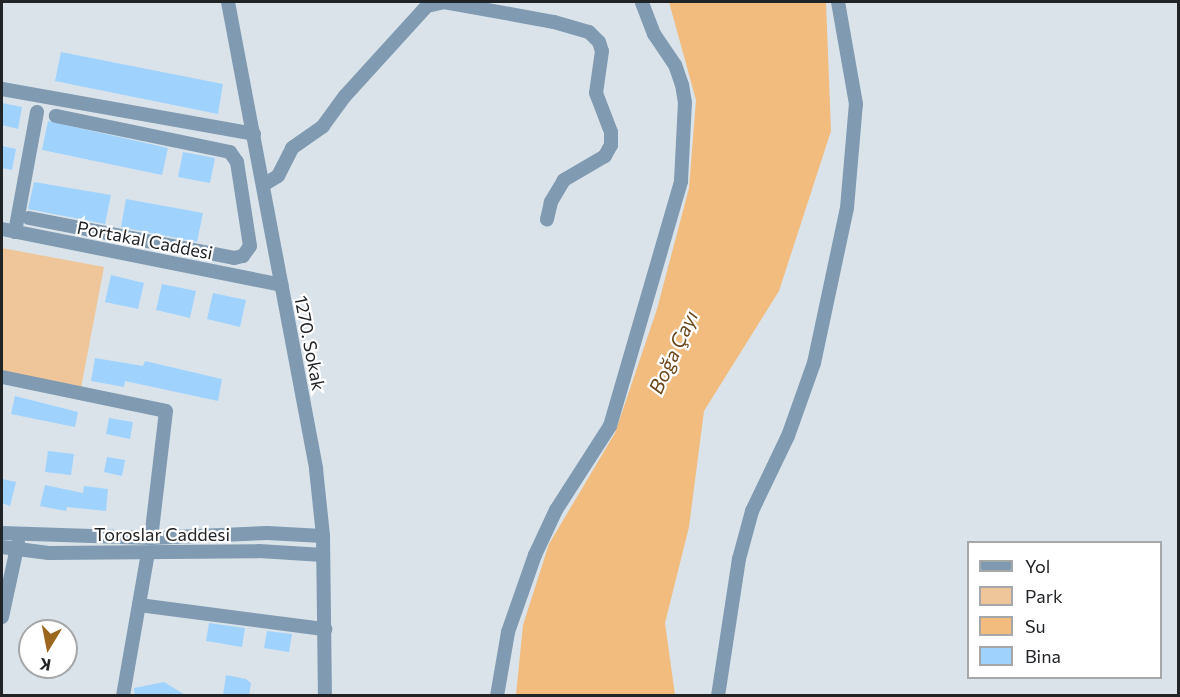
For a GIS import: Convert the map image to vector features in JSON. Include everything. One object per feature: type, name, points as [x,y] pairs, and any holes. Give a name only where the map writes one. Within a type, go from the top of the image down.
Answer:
[{"type":"street","name":"1270. Sokak","points":[[228,2],[316,469],[323,536],[325,696]]},
{"type":"street","points":[[263,185],[278,176],[292,148],[323,126],[345,96],[427,6],[444,2],[554,21],[585,30],[599,42],[602,51],[596,93],[611,132],[611,145],[605,156],[564,180],[551,202],[547,220]]},
{"type":"street","points":[[496,696],[508,632],[536,555],[556,510],[610,426],[681,181],[685,103],[682,85],[675,65],[654,34],[642,2]]},
{"type":"street","points":[[718,696],[739,559],[752,511],[788,436],[814,363],[847,208],[856,104],[838,2]]},
{"type":"street","points":[[2,89],[254,134]]},
{"type":"street","points":[[8,231],[37,112]]},
{"type":"street","points":[[29,218],[238,258],[246,253],[251,242],[237,162],[225,149],[56,116]]},
{"type":"street","points":[[243,203],[266,199]]},
{"type":"street","name":"Portakal Caddesi","points":[[8,231],[281,285]]},
{"type":"street","points":[[2,376],[166,411],[151,538]]},
{"type":"street","name":"Toroslar Caddesi","points":[[2,533],[20,536],[151,538],[267,533],[323,536]]},
{"type":"street","points":[[2,617],[20,536]]},
{"type":"street","name":"Toroslar Caddesi","points":[[2,547],[17,550],[323,555]]},
{"type":"street","points":[[123,696],[148,553]]},
{"type":"street","points":[[139,605],[325,629]]},
{"type":"green space","points":[[2,248],[104,267],[81,388],[2,371]]},
{"type":"water","name":"Boğa Çayı","points":[[669,2],[826,2],[831,131],[779,291],[704,411],[689,527],[665,623],[675,695],[516,695],[523,625],[549,544],[615,433],[657,309],[689,188],[696,100]]},
{"type":"building","points":[[61,52],[223,84],[218,114],[55,81]]},
{"type":"building","points":[[2,103],[22,107],[18,129],[2,125]]},
{"type":"building","points":[[48,121],[168,148],[162,175],[42,150]]},
{"type":"building","points":[[2,146],[16,149],[12,170],[2,168]]},
{"type":"building","points":[[183,152],[215,158],[210,183],[178,177]]},
{"type":"building","points":[[34,182],[111,195],[105,224],[28,209]]},
{"type":"building","points":[[126,199],[203,213],[197,242],[121,227]]},
{"type":"building","points":[[111,275],[144,283],[138,309],[105,302]]},
{"type":"building","points":[[162,284],[196,291],[190,318],[156,310]]},
{"type":"building","points":[[213,293],[246,300],[240,327],[207,319]]},
{"type":"building","points":[[95,358],[143,366],[145,361],[222,379],[218,401],[125,381],[124,387],[91,381]]},
{"type":"building","points":[[15,396],[78,412],[75,427],[11,414]]},
{"type":"building","points":[[109,418],[133,422],[130,439],[106,434]]},
{"type":"building","points":[[48,451],[74,454],[71,475],[45,472]]},
{"type":"building","points":[[107,457],[125,460],[122,476],[104,472]]},
{"type":"building","points":[[2,479],[16,482],[10,506],[2,503]]},
{"type":"building","points":[[45,485],[83,493],[84,486],[108,489],[106,511],[67,507],[66,511],[40,506]]},
{"type":"building","points":[[209,623],[245,628],[242,647],[206,641]]},
{"type":"building","points":[[267,631],[292,634],[289,652],[264,648]]},
{"type":"building","points":[[226,675],[246,679],[251,683],[249,696],[223,696]]},
{"type":"building","points":[[164,682],[187,696],[135,696],[134,688]]}]
